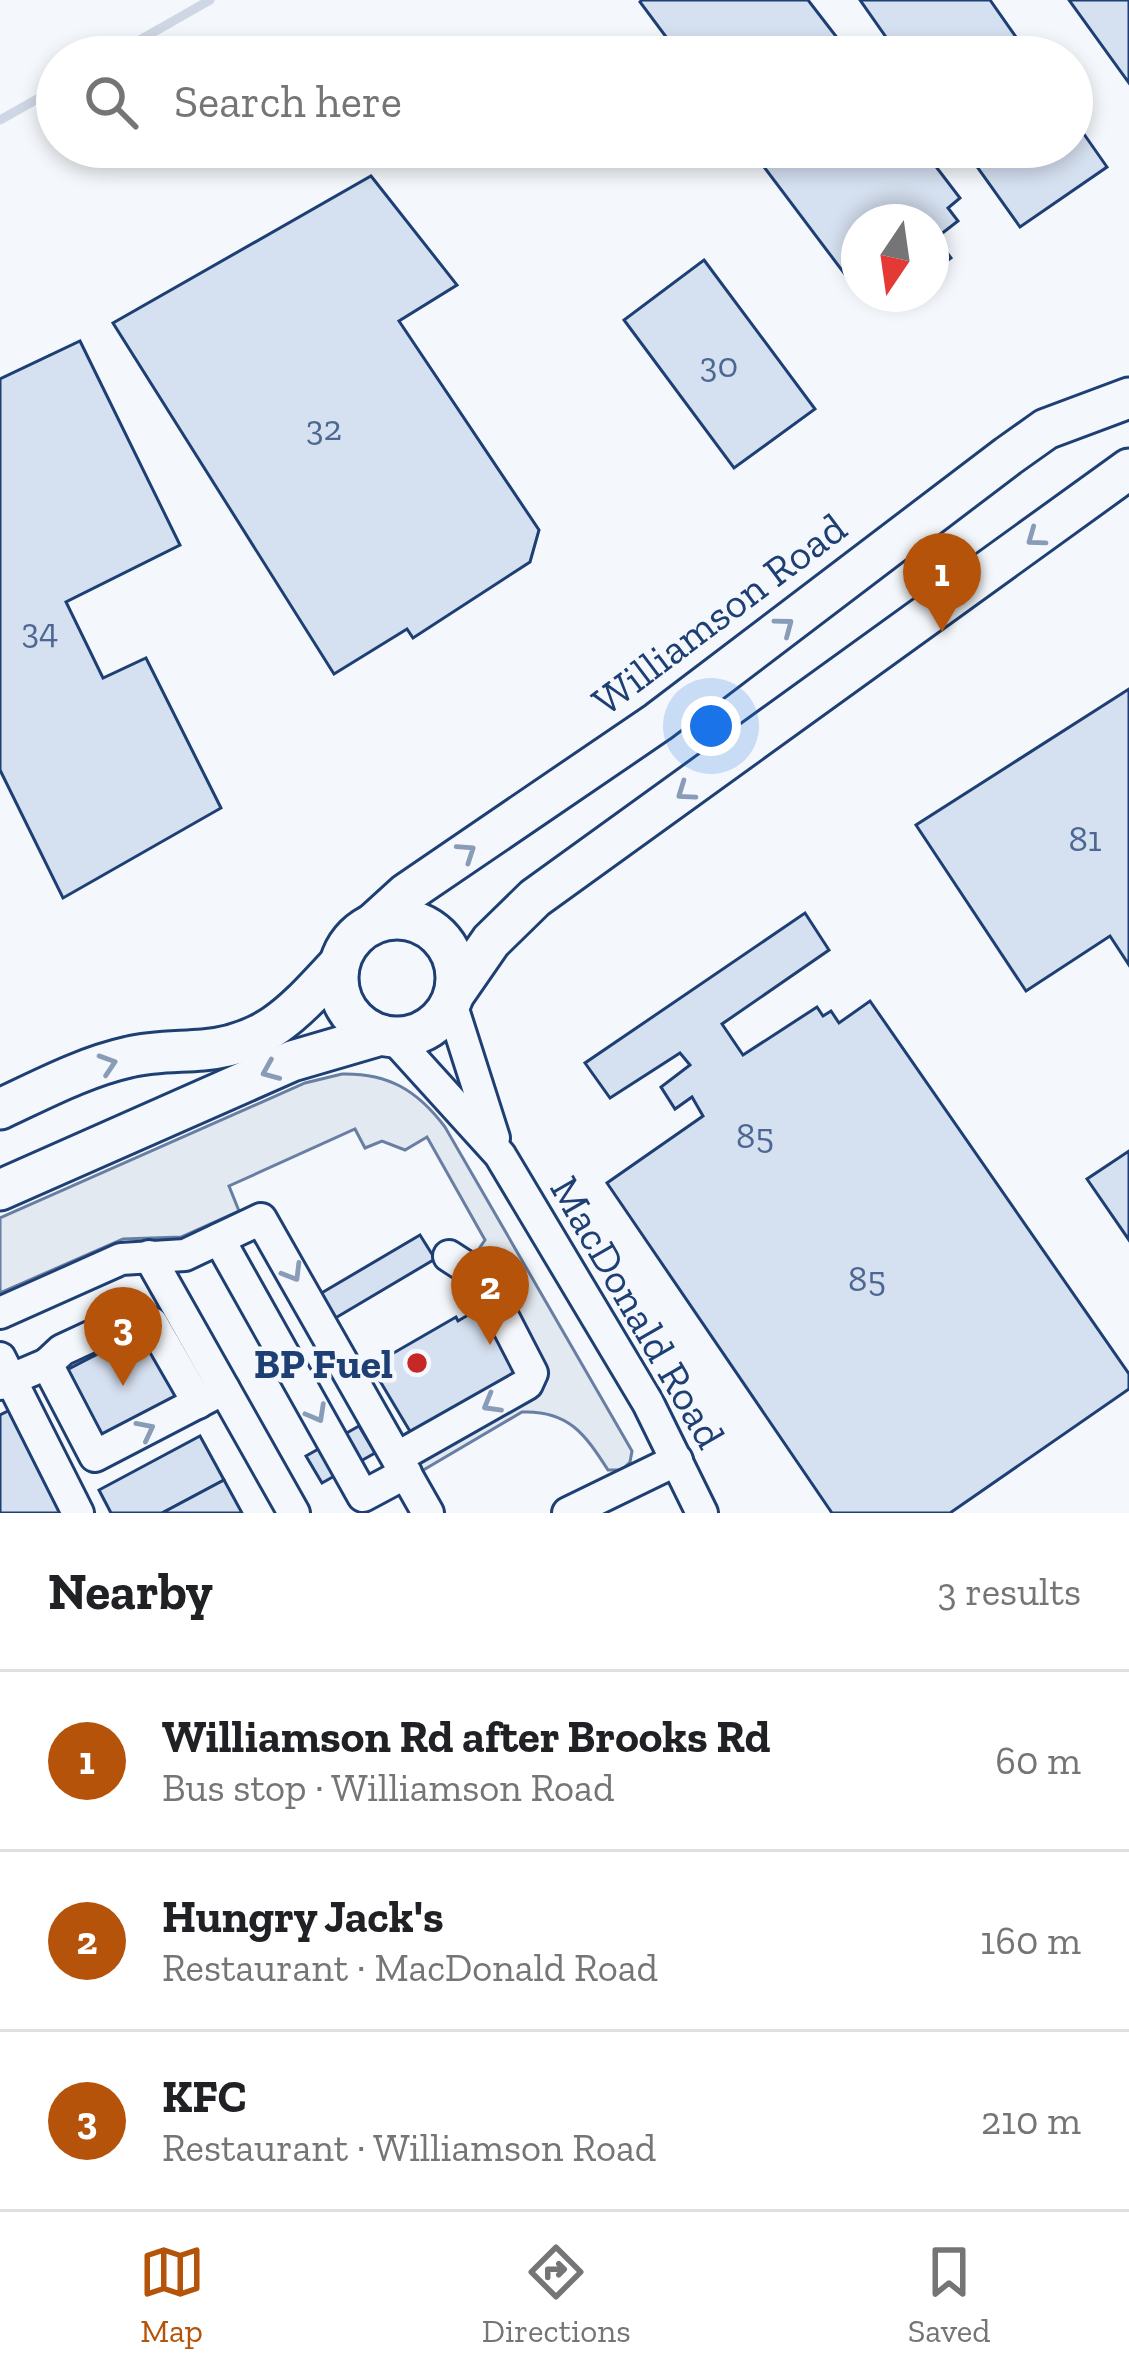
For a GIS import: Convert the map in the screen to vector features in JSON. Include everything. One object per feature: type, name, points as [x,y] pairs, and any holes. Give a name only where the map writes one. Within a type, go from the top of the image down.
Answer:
[{"type":"main road","name":"Williamson Road","points":[[374,923],[407,893],[658,722],[1046,429],[1129,398]]},
{"type":"main road","points":[[0,1190],[292,1061],[428,1029],[491,941],[535,898],[1129,469]]},
{"type":"main road","points":[[0,1109],[129,1056],[210,1049],[262,1036],[287,1018],[339,964],[352,940],[374,923],[401,919],[435,932],[455,963],[453,998]]},
{"type":"main road","points":[[339,964],[338,985],[345,1006],[360,1024],[387,1036]]},
{"type":"street","name":"MacDonald Road","points":[[453,998],[500,1155]]},
{"type":"street","name":"MacDonald Road","points":[[387,1036],[500,1155],[648,1403],[702,1513]]},
{"type":"street","points":[[0,1313],[121,1259],[185,1255],[261,1219],[428,1513]]},
{"type":"street","points":[[219,1239],[363,1496],[402,1465],[527,1384],[532,1373],[483,1278],[448,1256]]},
{"type":"street","points":[[149,1256],[211,1396]]},
{"type":"street","points":[[75,1506],[4,1374],[47,1364],[62,1350],[131,1318],[152,1323],[294,1513]]},
{"type":"street","points":[[47,1364],[95,1456]]},
{"type":"street","points":[[75,1506],[95,1456],[211,1396]]},
{"type":"street","points":[[568,1513],[677,1460]]},
{"type":"shaded area","points":[[342,1074],[400,1086],[445,1127],[632,1451],[622,1470],[608,1470],[574,1427],[538,1412],[522,1412],[420,1472],[415,1464],[547,1379],[472,1259],[485,1240],[427,1137],[405,1150],[382,1141],[365,1148],[355,1129],[229,1186],[239,1211],[181,1237],[123,1239],[0,1293],[0,1218],[305,1083]]},
{"type":"building","points":[[808,0],[836,36],[665,36],[640,2]]},
{"type":"building","points":[[860,0],[990,0],[1015,36],[885,36]]},
{"type":"building","points":[[1069,0],[1129,0],[1129,83]]},
{"type":"building","points":[[1093,147],[1107,167],[1020,227],[978,168],[1093,168]]},
{"type":"building","points":[[765,168],[937,168],[960,198],[949,207],[841,204],[841,269]]},
{"type":"building","points":[[371,176],[457,285],[399,321],[539,530],[530,562],[413,638],[407,629],[334,674],[113,323]]},
{"type":"building","points":[[704,260],[815,409],[734,468],[624,320]]},
{"type":"building","points":[[80,341],[180,545],[66,602],[103,678],[146,658],[221,808],[63,898],[0,770],[0,379]]},
{"type":"building","points":[[1129,689],[1129,965],[1110,936],[1026,991],[916,825]]},
{"type":"building","points":[[805,913],[829,950],[722,1024],[743,1055],[817,1007],[823,1016],[831,1011],[839,1023],[870,1001],[1129,1374],[1129,1389],[950,1513],[832,1513],[607,1183],[703,1116],[692,1097],[675,1109],[661,1087],[690,1065],[680,1053],[610,1098],[585,1063]]},
{"type":"building","points":[[1129,1151],[1129,1240],[1087,1179]]},
{"type":"building","points":[[420,1235],[435,1259],[327,1323],[313,1298]]},
{"type":"building","points":[[485,1305],[520,1376],[414,1438],[371,1366]]},
{"type":"building","points":[[142,1331],[180,1402],[100,1445],[61,1373]]},
{"type":"building","points":[[16,1407],[68,1513],[0,1513],[0,1415]]},
{"type":"building","points":[[359,1426],[375,1453],[322,1483],[306,1456]]},
{"type":"building","points":[[200,1436],[224,1480],[162,1513],[111,1513],[99,1490]]},
{"type":"building","points":[[224,1480],[242,1513],[162,1513]]},
{"type":"waterway","points":[[147,36],[210,0]]},
{"type":"waterway","points":[[0,120],[36,100]]},
{"type":"place","name":"Williamson Rd after Brooks Rd","points":[[942,632]]},
{"type":"place","name":"Hungry Jack's","points":[[490,1345]]},
{"type":"place","name":"BP Fuel","points":[[417,1363]]},
{"type":"place","name":"KFC","points":[[123,1386]]}]
